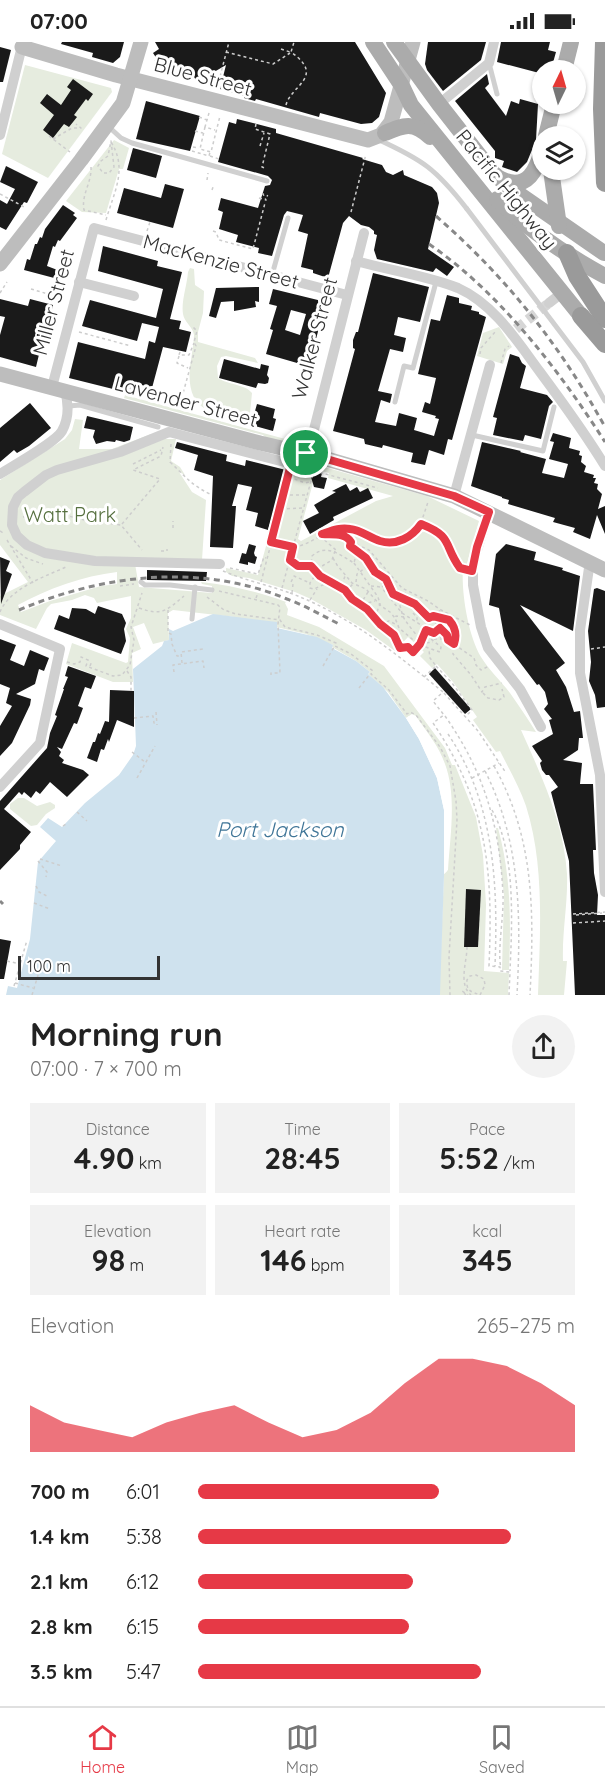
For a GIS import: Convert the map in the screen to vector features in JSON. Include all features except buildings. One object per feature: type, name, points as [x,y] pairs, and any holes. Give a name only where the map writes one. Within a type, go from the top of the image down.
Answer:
[{"type":"highway","points":[[604,42],[602,90],[605,183]]},
{"type":"highway","points":[[567,253],[576,276],[605,319]]},
{"type":"highway","name":"Pacific Highway","points":[[581,316],[605,344]]},
{"type":"main road","name":"Pacific Highway","points":[[373,42],[402,86],[411,105],[555,298],[581,316]]},
{"type":"main road","name":"Pacific Highway","points":[[394,42],[493,173],[513,190],[605,253]]},
{"type":"main road","points":[[566,60],[571,42]]},
{"type":"main road","name":"Pacific Highway","points":[[402,86],[415,97],[498,200],[525,225],[601,274]]},
{"type":"main road","points":[[380,136],[403,126],[415,126],[441,144]]},
{"type":"main road","points":[[493,173],[515,183],[524,181],[532,172]]},
{"type":"main road","points":[[552,180],[557,220],[567,253]]},
{"type":"street","points":[[0,264],[108,126],[125,99],[141,42]]},
{"type":"street","points":[[380,136],[393,118],[413,42]]},
{"type":"street","points":[[0,135],[21,43]]},
{"type":"street","name":"Blue Street","points":[[21,43],[131,79],[356,138],[368,140],[380,136]]},
{"type":"street","points":[[439,104],[489,63],[490,46]]},
{"type":"street","name":"MacKenzie Street","points":[[100,226],[347,295]]},
{"type":"street","name":"Miller Street","points":[[0,474],[61,434],[67,417],[62,394],[79,282],[100,226]]},
{"type":"street","name":"Walker Street","points":[[306,453],[364,233]]},
{"type":"street","points":[[356,261],[458,288],[478,300],[496,316],[510,334],[586,435],[605,466]]},
{"type":"street","points":[[79,282],[134,296]]},
{"type":"street","name":"Pacific Highway","points":[[581,316],[605,350]]},
{"type":"street","points":[[454,496],[495,366]]},
{"type":"street","name":"Lavender Street","points":[[0,374],[62,394],[306,453],[454,496],[598,565]]},
{"type":"street","points":[[223,567],[84,560],[45,553],[21,541],[17,536],[12,525],[13,507],[18,497],[46,475],[120,452],[163,430],[300,466],[305,465],[306,453]]},
{"type":"street","points":[[489,512],[477,547],[472,571],[476,606],[488,648],[520,689],[541,727]]},
{"type":"street","points":[[598,565],[580,630],[580,673],[600,775],[605,892]]},
{"type":"street","points":[[0,624],[60,649],[40,743],[0,787]]},
{"type":"lane","points":[[489,63],[497,94]]},
{"type":"lane","points":[[108,126],[121,138],[132,143],[267,182]]},
{"type":"lane","points":[[380,136],[438,173],[583,362],[605,401]]},
{"type":"lane","points":[[272,275],[288,218]]},
{"type":"lane","points":[[395,402],[404,366],[413,368],[436,282]]},
{"type":"lane","points":[[62,394],[80,405],[163,430]]},
{"type":"lane","points":[[472,435],[543,451],[554,406]]},
{"type":"lane","points":[[141,583],[212,590]]},
{"type":"lane","points":[[192,619],[195,587]]},
{"type":"path","points":[[216,91],[229,42]]},
{"type":"path","points":[[226,52],[273,64],[291,52],[294,42]]},
{"type":"path","points":[[281,49],[300,58],[306,74],[301,87],[288,98],[285,108]]},
{"type":"path","points":[[200,149],[209,112]]},
{"type":"path","points":[[209,156],[220,115]]},
{"type":"path","points":[[199,117],[207,120]]},
{"type":"path","points":[[256,123],[255,129],[270,134],[267,152],[261,167],[265,168]]},
{"type":"path","points":[[76,124],[84,130]]},
{"type":"path","points":[[205,127],[216,130]]},
{"type":"path","points":[[53,139],[72,128],[81,128]]},
{"type":"path","points":[[195,131],[204,134]]},
{"type":"path","points":[[260,147],[264,132]]},
{"type":"path","points":[[49,136],[70,153]]},
{"type":"path","points":[[98,168],[99,163],[108,156],[111,141]]},
{"type":"path","points":[[93,164],[106,173],[112,171],[114,167],[111,141]]},
{"type":"path","points":[[100,226],[107,216],[121,167],[111,141]]},
{"type":"path","points":[[193,147],[211,152]]},
{"type":"path","points":[[192,151],[219,159]]},
{"type":"path","points":[[351,212],[366,154]]},
{"type":"path","points":[[91,170],[83,204],[84,210],[107,216]]},
{"type":"path","points":[[207,180],[210,171]]},
{"type":"path","points":[[0,194],[27,208]]},
{"type":"path","points":[[259,198],[266,200],[263,194],[268,196]]},
{"type":"path","points":[[213,231],[216,232],[219,240],[253,249],[265,203]]},
{"type":"path","points":[[147,231],[150,222]]},
{"type":"path","points":[[0,293],[7,282]]},
{"type":"path","points":[[31,289],[62,297]]},
{"type":"path","points":[[189,369],[177,363],[179,354],[189,356],[197,330],[193,327]]},
{"type":"path","points":[[79,332],[131,346]]},
{"type":"path","points":[[480,354],[481,348],[495,332],[510,334],[505,350],[495,366]]},
{"type":"path","points":[[156,403],[158,396],[182,397],[189,369],[192,366],[196,346],[194,342]]},
{"type":"path","points":[[128,395],[133,380]]},
{"type":"path","points":[[163,430],[172,445],[170,462],[189,482],[210,494]]},
{"type":"path","points":[[121,525],[160,479],[133,470],[160,456],[163,445]]},
{"type":"path","points":[[133,464],[162,450]]},
{"type":"path","points":[[261,582],[291,464]]},
{"type":"path","points":[[282,588],[314,469],[380,488]]},
{"type":"path","points":[[288,476],[305,483],[311,482]]},
{"type":"path","points":[[284,495],[307,495]]},
{"type":"path","points":[[271,542],[293,547],[341,528],[381,542],[394,542],[414,534],[421,524],[427,504]]},
{"type":"path","points":[[280,509],[304,508]]},
{"type":"path","points":[[32,516],[53,512],[88,521],[121,525],[141,549],[140,564]]},
{"type":"path","points":[[173,521],[173,528]]},
{"type":"path","points":[[421,524],[441,534],[447,540],[460,568],[472,571]]},
{"type":"path","points":[[0,531],[6,534],[8,544],[33,583]]},
{"type":"path","points":[[320,535],[342,535],[369,550],[396,583],[407,592],[428,601],[471,626]]},
{"type":"path","points":[[320,535],[336,552],[354,563],[377,595],[380,604],[374,618]]},
{"type":"path","points":[[351,542],[348,548],[356,555],[354,563]]},
{"type":"path","points":[[304,543],[306,547]]},
{"type":"path","points":[[350,546],[366,558],[379,576],[386,579],[401,604],[404,617],[421,640],[425,643],[433,642],[440,645],[441,651],[439,653],[419,645],[396,624],[389,621],[380,624]]},
{"type":"path","points":[[161,551],[167,551],[167,549]]},
{"type":"path","points":[[336,552],[321,551],[315,554],[310,559],[314,571],[341,587],[352,599],[367,609],[394,635],[400,648],[408,647],[413,652],[426,630],[426,621],[441,610]]},
{"type":"path","points":[[314,571],[333,557],[336,552]]},
{"type":"path","points":[[223,567],[256,574],[259,573],[264,557],[267,558]]},
{"type":"path","points":[[333,557],[345,575],[368,592],[395,618],[396,624]]},
{"type":"path","points":[[0,612],[11,596],[33,583],[84,560]]},
{"type":"path","points":[[290,560],[298,566],[311,566]]},
{"type":"path","points":[[32,568],[34,561]]},
{"type":"path","points":[[346,591],[355,584],[356,576],[369,565]]},
{"type":"path","points":[[223,567],[233,577],[256,581],[310,601],[366,632],[443,692],[466,716],[506,773]]},
{"type":"path","points":[[310,583],[314,579],[314,571]]},
{"type":"path","points":[[341,587],[345,575]]},
{"type":"path","points":[[291,593],[293,584],[291,582],[294,576],[310,583]]},
{"type":"path","points":[[381,588],[386,579]]},
{"type":"path","points":[[310,601],[318,587],[330,581]]},
{"type":"path","points":[[120,586],[141,583]]},
{"type":"path","points":[[310,583],[310,588],[318,587]]},
{"type":"path","points":[[371,586],[379,586],[402,613],[426,630],[444,638],[431,638],[433,642]]},
{"type":"path","points":[[69,662],[74,664],[80,662],[81,657],[88,660],[86,666],[113,676],[122,675],[130,665],[134,645],[131,627],[143,590]]},
{"type":"path","points":[[212,590],[278,605]]},
{"type":"path","points":[[138,608],[152,613],[161,612],[189,592]]},
{"type":"path","points":[[360,605],[368,592]]},
{"type":"path","points":[[377,595],[383,592]]},
{"type":"path","points":[[396,595],[402,596],[407,592]]},
{"type":"path","points":[[201,593],[230,612],[280,620],[285,627],[317,635],[336,643],[335,646],[373,671],[359,688]]},
{"type":"path","points":[[256,599],[258,593]]},
{"type":"path","points":[[396,595],[415,604],[447,635],[448,640],[474,658],[481,670],[490,666]]},
{"type":"path","points":[[271,675],[280,673],[279,599]]},
{"type":"path","points":[[360,605],[376,600]]},
{"type":"path","points":[[168,609],[166,628],[171,634],[172,644],[177,654],[181,656]]},
{"type":"path","points":[[414,613],[417,617],[416,622]]},
{"type":"path","points":[[433,616],[451,623],[457,636],[453,654],[455,660],[471,675],[482,692],[488,698],[499,700],[504,697],[502,689]]},
{"type":"path","points":[[395,618],[404,617]]},
{"type":"path","points":[[434,633],[440,628]]},
{"type":"path","points":[[324,666],[335,646]]},
{"type":"path","points":[[595,648],[605,647]]},
{"type":"path","points":[[429,649],[430,658],[472,710],[466,716]]},
{"type":"path","points":[[182,664],[181,652],[203,650]]},
{"type":"path","points":[[90,667],[92,661]]},
{"type":"path","points":[[174,672],[173,665],[203,661],[204,668]]},
{"type":"path","points":[[188,663],[189,670]]},
{"type":"path","points":[[424,677],[436,666]]},
{"type":"path","points":[[126,670],[131,677],[131,691]]},
{"type":"path","points":[[370,674],[388,690],[407,714],[410,712],[416,715],[440,747],[450,766],[458,820],[449,957],[450,995]]},
{"type":"path","points":[[482,692],[485,687],[503,683]]},
{"type":"path","points":[[443,692],[433,701],[466,748],[478,775],[497,819],[510,878],[512,918],[509,995]]},
{"type":"path","points":[[134,717],[153,716],[154,723],[157,724],[156,712]]},
{"type":"path","points":[[444,715],[433,723],[463,773],[483,831],[489,871],[491,908],[489,966],[501,967]]},
{"type":"path","points":[[448,734],[472,778],[487,822],[495,872],[495,966]]},
{"type":"path","points":[[137,778],[155,746]]},
{"type":"path","points":[[133,753],[146,762]]},
{"type":"path","points":[[472,778],[500,762]]},
{"type":"path","points":[[495,766],[516,811],[527,855],[532,929],[530,995]]},
{"type":"path","points":[[485,771],[508,829],[516,872],[519,923],[517,995]]},
{"type":"path","points":[[492,809],[503,894],[500,971],[510,972]]},
{"type":"path","points":[[78,813],[86,820]]},
{"type":"path","points":[[47,872],[39,860],[62,866]]},
{"type":"path","points":[[46,877],[48,868]]},
{"type":"path","points":[[36,886],[39,892],[49,897]]},
{"type":"path","points":[[34,903],[50,909]]},
{"type":"path","points":[[574,914],[604,913]]},
{"type":"path","points":[[573,923],[605,921]]},
{"type":"path","points":[[27,940],[16,984],[33,988]]},
{"type":"path","points":[[467,947],[464,983],[469,995]]},
{"type":"path","points":[[7,961],[21,964]]},
{"type":"path","points":[[32,995],[39,972]]},
{"type":"path","points":[[481,976],[485,981],[480,995],[469,991],[466,985],[468,977],[481,976]]},
{"type":"green space","points":[[25,65],[111,88],[112,92],[48,178],[2,154]]},
{"type":"green space","points":[[114,140],[129,148],[123,169],[119,169],[106,213],[82,212],[66,201]]},
{"type":"green space","points":[[190,268],[194,269],[195,285],[204,291],[198,342],[255,358],[258,363],[226,356],[221,357],[217,366],[218,378],[252,393],[250,413],[244,422],[211,412],[196,401],[192,392],[190,367],[194,335],[184,317],[183,309]]},
{"type":"green space","points":[[499,327],[512,347],[507,351],[503,364],[477,356],[483,333]]},
{"type":"green space","points":[[125,395],[300,443],[297,445],[267,439],[263,435],[124,398]]},
{"type":"green space","name":"Watt Park","points":[[75,419],[83,420],[79,449],[112,449],[151,434],[157,439],[176,439],[171,461],[180,467],[185,475],[179,472],[192,492],[206,500],[202,560],[134,558],[139,587],[212,593],[212,586],[201,582],[234,587],[276,598],[286,602],[287,615],[319,627],[384,666],[445,748],[452,765],[455,765],[476,817],[483,855],[486,905],[484,971],[509,973],[508,995],[439,995],[444,874],[448,870],[452,816],[449,776],[439,751],[416,716],[412,714],[406,718],[388,692],[368,674],[370,672],[356,661],[332,647],[333,645],[306,634],[234,617],[173,610],[168,613],[169,640],[153,644],[144,623],[133,627],[141,649],[132,653],[133,682],[113,682],[66,664],[72,643],[128,662],[130,638],[126,629],[131,618],[131,596],[97,603],[94,598],[85,595],[51,604],[36,629],[0,615],[0,596],[28,582],[0,545],[0,480],[65,439],[72,430]],"holes":[[[117,572],[117,584],[101,586],[21,612],[18,605],[53,589],[91,577]]]},
{"type":"green space","points":[[317,465],[427,496],[479,521],[466,567],[463,567],[466,613],[472,637],[481,657],[510,693],[536,732],[521,730],[550,800],[565,855],[567,885],[563,961],[567,961],[564,995],[538,995],[539,876],[526,806],[500,751],[496,752],[473,720],[477,717],[453,682],[437,664],[432,668],[420,656],[424,652],[408,637],[395,651],[366,630],[311,599],[249,578],[232,576],[226,572],[226,568],[258,575],[288,467],[315,475],[298,539],[301,541],[376,501],[393,496],[328,478],[329,473],[317,470]]},
{"type":"green space","points":[[18,798],[24,798],[37,806],[50,802],[55,805],[55,808],[46,814],[37,825],[31,826],[10,809],[10,804]]},
{"type":"green space","points":[[496,828],[498,828],[508,881],[509,970],[502,970],[504,895]]},
{"type":"water","name":"Port Jackson","points":[[213,614],[277,622],[277,628],[317,637],[333,645],[332,648],[356,661],[370,672],[368,674],[383,687],[419,739],[437,778],[444,810],[440,995],[6,995],[8,986],[17,988],[30,939],[38,862],[56,841],[40,827],[48,818],[62,827],[85,803],[119,775],[133,755],[136,746],[133,669],[162,646],[164,641],[169,640],[169,629],[173,631]]},
{"type":"pier","points":[[409,716],[440,777],[447,810],[447,871],[444,874],[444,810],[437,778],[419,739],[406,718]]},
{"type":"tunnel","points":[[516,329],[549,303]]},
{"type":"railway","points":[[436,216],[486,264],[530,314],[570,368],[605,427]]},
{"type":"railway","points":[[429,244],[480,285],[504,309],[548,361],[605,442]]},
{"type":"railway","points":[[19,610],[85,588],[118,581],[187,577],[221,580],[254,588],[294,602],[341,625]]},
{"type":"railway","points":[[0,901],[3,904]]},
{"type":"route","points":[[306,453],[433,489],[489,512],[477,547],[472,571],[460,568],[447,540],[441,534],[421,524],[414,534],[394,542],[381,542],[360,532],[341,528],[322,534],[342,535],[349,538],[350,546],[366,558],[379,576],[386,579],[393,594],[415,604],[429,618],[433,616],[449,620],[457,636],[454,644],[448,640],[447,635],[440,628],[434,633],[426,630],[420,644],[413,652],[408,647],[398,647],[394,635],[367,609],[356,603],[345,590],[320,576],[311,566],[302,568],[290,560],[293,547],[271,542],[291,464],[305,465],[306,453]]}]
